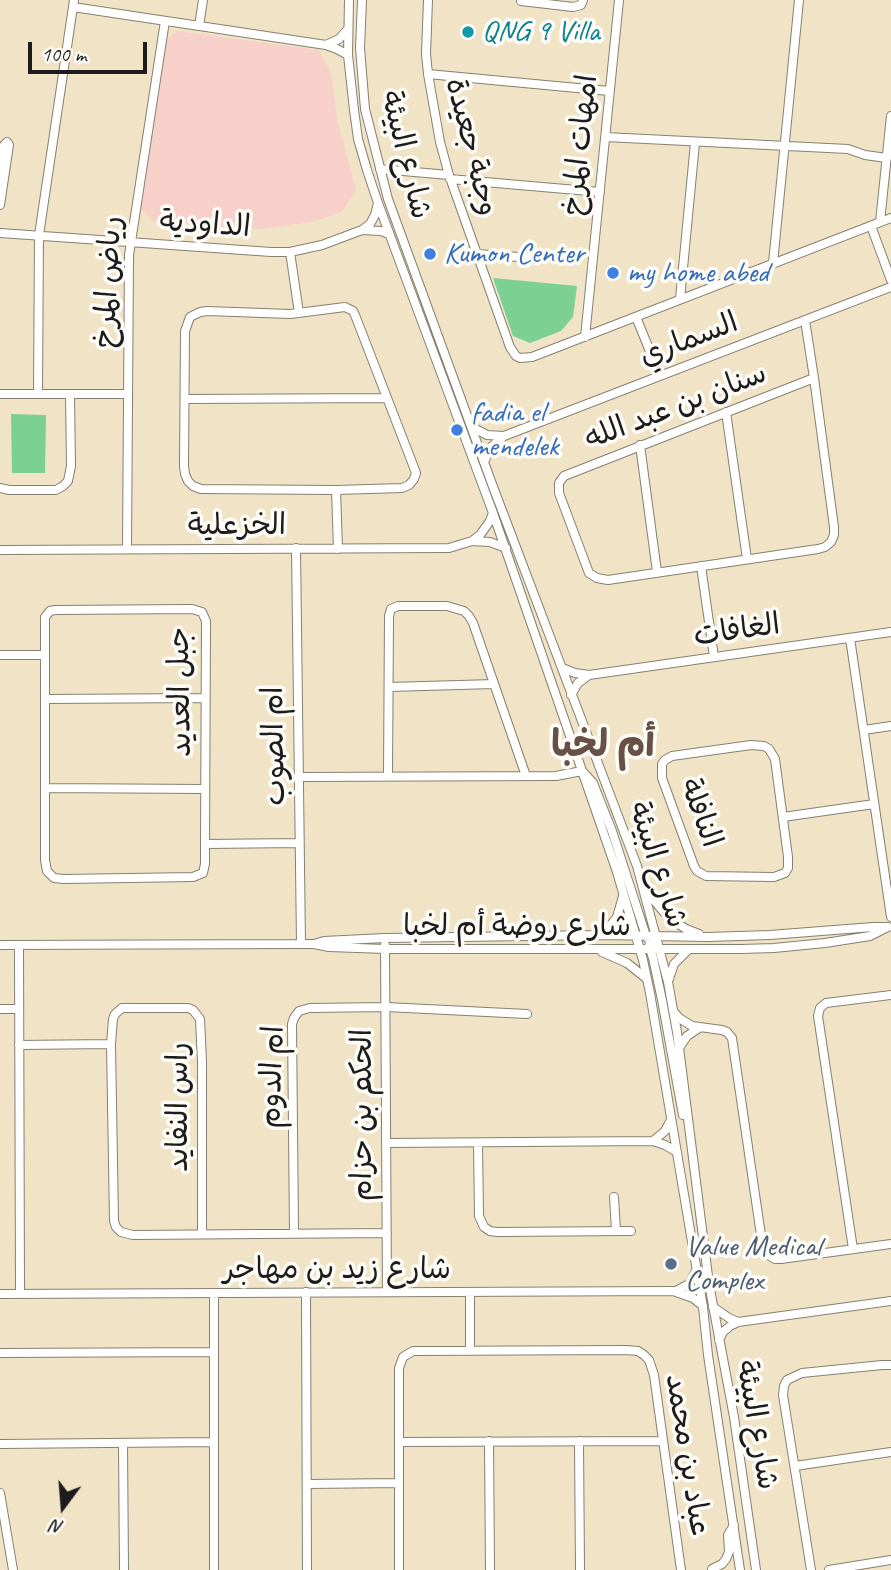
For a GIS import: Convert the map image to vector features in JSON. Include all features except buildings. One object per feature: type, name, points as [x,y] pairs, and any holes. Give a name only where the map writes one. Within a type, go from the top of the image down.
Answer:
[{"type":"street","points":[[199,26],[203,0]]},
{"type":"street","name":"شارع البيئة","points":[[348,0],[348,55],[358,139],[389,234],[506,548],[623,890],[640,950],[697,1268],[719,1340],[734,1417],[757,1570]]},
{"type":"street","name":"شارع البيئة","points":[[362,0],[360,48],[365,109],[388,199],[643,884],[657,936],[656,950],[668,982],[679,1048],[708,1307],[708,1355],[740,1570]]},
{"type":"street","name":"وجبة جعيدة","points":[[428,0],[426,54],[437,130],[450,177],[510,347],[520,358],[532,357],[891,218]]},
{"type":"street","points":[[521,1],[573,7],[580,5],[583,0]]},
{"type":"street","name":"امهات المرخ","points":[[585,337],[619,0]]},
{"type":"street","points":[[774,263],[799,0]]},
{"type":"street","points":[[38,394],[39,235],[73,3],[165,21],[326,45],[348,55]]},
{"type":"street","name":"رياض المرخ","points":[[127,549],[130,243],[165,21]]},
{"type":"street","points":[[326,45],[339,39],[348,29]]},
{"type":"street","points":[[428,74],[610,91]]},
{"type":"street","points":[[880,222],[891,116]]},
{"type":"street","points":[[605,137],[853,150],[865,155],[887,158]]},
{"type":"street","points":[[680,299],[695,143]]},
{"type":"street","points":[[380,169],[600,192]]},
{"type":"street","points":[[0,205],[2,175]]},
{"type":"street","points":[[362,230],[370,224],[378,203]]},
{"type":"street","points":[[871,226],[891,280]]},
{"type":"street","name":"الداودية","points":[[0,233],[290,252],[322,245],[362,230],[389,234]]},
{"type":"street","points":[[290,252],[299,313]]},
{"type":"street","points":[[477,254],[532,258]]},
{"type":"street","name":"السماري","points":[[503,436],[891,287]]},
{"type":"street","points":[[339,307],[349,307],[353,311],[414,465],[416,472],[409,485],[402,488],[336,490],[201,489],[188,481],[185,474],[185,331],[190,317],[207,311],[299,313],[339,307]]},
{"type":"street","points":[[636,317],[660,376]]},
{"type":"street","name":"سنان بن عبد الله","points":[[805,320],[814,378],[834,535],[831,542],[818,549],[608,580],[597,579],[586,568],[559,493],[559,483],[564,476],[814,378]]},
{"type":"street","points":[[0,394],[127,394]]},
{"type":"street","points":[[0,488],[56,489],[68,481],[71,466],[70,394]]},
{"type":"street","points":[[185,399],[387,398]]},
{"type":"street","points":[[726,412],[747,559]]},
{"type":"street","points":[[472,427],[487,435],[503,436]]},
{"type":"street","points":[[484,462],[491,447],[503,436]]},
{"type":"street","points":[[640,445],[657,572]]},
{"type":"street","points":[[336,490],[338,549]]},
{"type":"street","points":[[472,541],[486,529],[493,513]]},
{"type":"street","name":"الخزعلية","points":[[0,550],[449,548],[472,541],[490,542],[506,548]]},
{"type":"street","name":"ام الصوب","points":[[296,548],[301,944]]},
{"type":"street","points":[[701,566],[714,657]]},
{"type":"street","points":[[387,776],[389,613],[398,606],[447,606],[464,611],[473,623],[526,776]]},
{"type":"street","name":"جبل العديد","points":[[192,609],[202,612],[206,621],[205,844],[204,869],[199,876],[77,879],[54,878],[47,872],[44,655],[45,617],[50,611],[192,609]]},
{"type":"street","name":"الغافات","points":[[562,668],[589,675],[891,632]]},
{"type":"street","points":[[850,638],[891,917]]},
{"type":"street","points":[[0,655],[44,655]]},
{"type":"street","points":[[571,695],[578,683],[589,675]]},
{"type":"street","points":[[389,687],[494,684]]},
{"type":"street","points":[[45,699],[205,698]]},
{"type":"street","points":[[864,730],[891,726]]},
{"type":"street","name":"النافلة","points":[[764,746],[775,759],[783,817],[789,862],[785,873],[774,877],[706,876],[694,866],[662,778],[662,764],[672,756],[764,746]]},
{"type":"street","points":[[298,777],[556,776],[582,771],[593,783],[612,831],[646,936],[656,950],[682,1112],[689,1128]]},
{"type":"street","points":[[45,788],[205,789]]},
{"type":"street","points":[[783,817],[874,804]]},
{"type":"street","points":[[205,844],[299,843]]},
{"type":"street","points":[[643,884],[654,902],[668,917],[707,937]]},
{"type":"street","points":[[603,935],[621,908],[623,890]]},
{"type":"street","name":"شارع روضة أم لخبا","points":[[314,944],[324,941],[385,938],[603,935],[707,937],[804,934],[888,927]]},
{"type":"street","name":"شارع روضة أم لخبا","points":[[0,945],[314,944],[325,947],[385,949],[688,950],[797,947],[870,936],[888,927]]},
{"type":"street","points":[[636,936],[656,950]]},
{"type":"street","name":"الحكم بن حزام","points":[[385,938],[387,1292]]},
{"type":"street","points":[[19,946],[20,1294]]},
{"type":"street","points":[[596,950],[627,963],[647,979]]},
{"type":"street","points":[[668,982],[674,964],[688,950]]},
{"type":"street","points":[[853,1249],[818,1016],[820,1008],[826,1003],[891,995]]},
{"type":"street","points":[[386,1007],[527,1014]]},
{"type":"street","name":"ام الدوم","points":[[294,1233],[294,1018],[299,1011],[310,1008],[386,1007]]},
{"type":"street","name":"راس النفايد","points":[[202,1234],[200,1019],[188,1008],[122,1008],[113,1019],[111,1044],[113,1214],[116,1227],[121,1232],[133,1234],[202,1234],[294,1233],[387,1233]]},
{"type":"street","points":[[0,1009],[19,1009]]},
{"type":"street","points":[[674,1012],[685,1023],[699,1028],[722,1030],[732,1038],[764,1249],[768,1255],[781,1259],[891,1244]]},
{"type":"street","points":[[679,1048],[687,1036],[699,1028]]},
{"type":"street","points":[[19,1045],[111,1044]]},
{"type":"street","points":[[653,1141],[665,1131],[671,1117]]},
{"type":"street","points":[[386,1143],[653,1141],[677,1152]]},
{"type":"street","points":[[478,1143],[479,1216],[489,1231],[631,1231]]},
{"type":"street","points":[[614,1197],[616,1231]]},
{"type":"street","points":[[673,1291],[689,1284],[697,1268]]},
{"type":"street","name":"شارع زيد بن مهاجر","points":[[0,1294],[673,1291],[693,1298],[738,1322]]},
{"type":"street","points":[[306,1292],[307,1570]]},
{"type":"street","points":[[470,1292],[470,1351]]},
{"type":"street","points":[[214,1293],[215,1570]]},
{"type":"street","points":[[719,1340],[730,1326],[738,1322],[891,1301]]},
{"type":"street","name":"عباد بن محمد","points":[[399,1570],[399,1368],[403,1357],[413,1351],[626,1350],[638,1351],[652,1367],[681,1570]]},
{"type":"street","points":[[0,1353],[214,1352]]},
{"type":"street","points":[[811,1570],[783,1395],[784,1386],[787,1381],[802,1373],[891,1365]]},
{"type":"street","points":[[489,1441],[490,1570]]},
{"type":"street","points":[[579,1441],[580,1570]]},
{"type":"street","points":[[399,1442],[663,1441]]},
{"type":"street","points":[[0,1444],[214,1442]]},
{"type":"street","points":[[123,1443],[124,1570]]},
{"type":"street","points":[[794,1466],[891,1452]]},
{"type":"street","points":[[306,1483],[398,1483]]},
{"type":"street","points":[[0,1493],[13,1570]]},
{"type":"street","name":"عباد بن محمد","points":[[710,1570],[726,1559],[729,1552],[728,1535],[734,1525]]},
{"type":"street","points":[[829,1570],[891,1560]]},
{"type":"street","name":"عباد بن محمد","points":[[710,1570],[719,1570]]},
{"type":"shaded area","points":[[177,31],[319,50],[331,73],[337,119],[356,190],[342,212],[312,222],[262,229],[153,221],[141,209],[166,41]]},
{"type":"green space","points":[[493,278],[577,286],[573,317],[561,331],[530,343],[513,336]]},
{"type":"green space","points":[[11,414],[46,415],[45,473],[12,473]]},
{"type":"place","name":"QNG 9 Villa","points":[[468,32]]},
{"type":"place","name":"Kumon Center","points":[[430,254]]},
{"type":"place","name":"my home abed","points":[[613,273]]},
{"type":"place","name":"fadia el mendelek","points":[[457,430]]},
{"type":"place","name":"Value Medical Complex","points":[[671,1264]]},
{"type":"district","name":"أم لخبا","points":[[603,746]]}]
